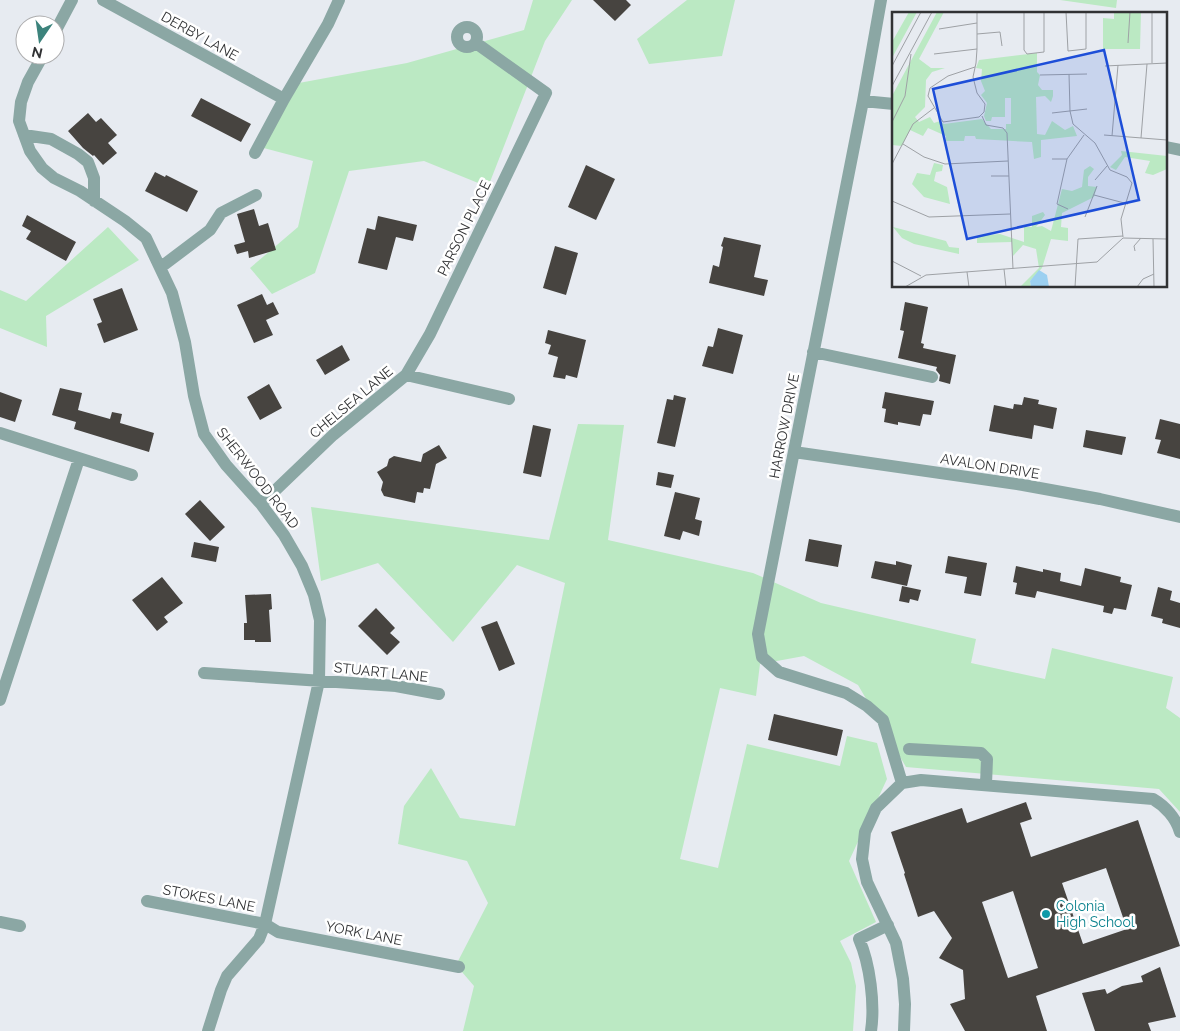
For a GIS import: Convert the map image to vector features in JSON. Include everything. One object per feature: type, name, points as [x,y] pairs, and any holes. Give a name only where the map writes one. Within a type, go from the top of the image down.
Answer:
[{"type":"street","points":[[64,15],[72,0]]},
{"type":"street","name":"DERBY LANE","points":[[103,0],[284,99]]},
{"type":"street","points":[[255,153],[328,24],[339,0]]},
{"type":"street","name":"HARROW DRIVE","points":[[880,0],[863,101],[758,634],[762,657],[779,672],[846,693],[868,706],[883,720],[902,783]]},
{"type":"street","name":"PARSON PLACE","points":[[406,375],[430,334],[546,93],[476,43]]},
{"type":"street","name":"SHERWOOD ROAD","points":[[37,65],[28,82],[21,102],[19,121],[30,150],[42,168],[54,178],[125,221],[146,238],[172,293],[183,334],[194,396],[204,434],[226,465],[261,504],[284,535],[302,566],[314,595],[320,620],[319,681],[265,924],[259,939],[228,976],[221,990],[208,1031]]},
{"type":"street","points":[[863,101],[892,104]]},
{"type":"street","points":[[24,135],[51,139],[78,154],[88,162],[94,178],[94,201]]},
{"type":"street","points":[[161,267],[210,230],[220,213],[256,195]]},
{"type":"street","points":[[813,352],[932,377]]},
{"type":"street","name":"CHELSEA LANE","points":[[261,504],[333,435],[406,375],[509,399]]},
{"type":"street","points":[[0,433],[132,475]]},
{"type":"street","name":"AVALON DRIVE","points":[[794,452],[1023,485],[1100,499],[1180,517]]},
{"type":"street","points":[[0,700],[80,459]]},
{"type":"street","name":"STUART LANE","points":[[204,673],[396,686],[439,694]]},
{"type":"street","points":[[910,749],[981,753],[988,759],[986,784]]},
{"type":"street","points":[[904,1031],[905,1004],[903,979],[896,943],[867,882],[862,859],[865,832],[876,808],[902,783],[921,780],[986,784],[1153,799],[1162,805],[1180,829]]},
{"type":"street","name":"STOKES LANE","points":[[147,901],[265,924]]},
{"type":"street","points":[[0,922],[20,926]]},
{"type":"street","name":"YORK LANE","points":[[265,924],[278,932],[459,967]]},
{"type":"street","points":[[871,1031],[870,985],[864,950],[859,939],[888,925]]},
{"type":"green space","points":[[533,0],[572,0],[545,41],[488,187],[424,161],[349,171],[315,273],[272,294],[250,268],[298,227],[313,161],[256,146],[288,85],[407,63],[524,30]]},
{"type":"green space","points":[[687,0],[735,0],[722,56],[649,64],[637,39]]},
{"type":"green space","points":[[1060,0],[1117,0],[1116,8]]},
{"type":"green space","points":[[108,227],[139,260],[46,316],[47,347],[0,328],[0,290],[26,301]]},
{"type":"green space","points":[[578,424],[624,425],[608,540],[753,573],[821,603],[976,639],[971,663],[1045,679],[1052,648],[1173,677],[1166,708],[1180,718],[1180,812],[1159,789],[906,767],[858,685],[804,656],[760,664],[756,696],[720,688],[680,859],[718,868],[747,744],[840,766],[847,736],[877,743],[887,779],[849,861],[876,922],[840,941],[851,963],[856,986],[853,1031],[463,1031],[474,986],[456,965],[488,903],[467,861],[398,844],[404,806],[431,768],[460,818],[515,826],[565,583],[517,565],[453,642],[378,563],[321,581],[311,507],[549,540]]},
{"type":"building","points":[[593,0],[626,0],[631,5],[615,21]]},
{"type":"building","points":[[201,98],[251,124],[241,142],[191,116]]},
{"type":"building","points":[[88,113],[96,122],[101,118],[117,135],[108,143],[117,153],[103,165],[94,155],[83,148],[68,131]]},
{"type":"building","points":[[586,165],[615,179],[596,220],[568,207]]},
{"type":"building","points":[[155,172],[165,177],[166,175],[198,191],[187,212],[145,191]]},
{"type":"building","points":[[254,209],[259,226],[268,223],[276,250],[249,258],[248,251],[237,254],[234,245],[245,242],[237,214]]},
{"type":"building","points":[[27,215],[76,242],[66,261],[26,239],[31,231],[22,226]]},
{"type":"building","points":[[378,216],[417,225],[413,241],[396,237],[387,270],[358,263],[367,228],[375,230]]},
{"type":"building","points":[[724,237],[761,245],[754,277],[768,280],[764,296],[709,283],[713,265],[719,267]]},
{"type":"building","points":[[555,246],[578,253],[566,295],[543,288]]},
{"type":"building","points":[[122,288],[138,330],[104,343],[97,324],[102,322],[93,299]]},
{"type":"building","points":[[262,294],[267,305],[273,302],[279,314],[266,320],[273,335],[254,343],[237,305]]},
{"type":"building","points":[[905,302],[928,307],[921,343],[924,344],[923,348],[956,355],[950,384],[939,381],[940,375],[936,370],[937,367],[898,358],[904,331],[900,330]]},
{"type":"building","points":[[718,328],[743,335],[733,374],[702,366],[708,346],[713,347]]},
{"type":"building","points":[[548,330],[586,340],[577,378],[566,375],[565,379],[553,377],[558,357],[548,354],[551,345],[545,343]]},
{"type":"building","points":[[342,345],[350,360],[325,375],[316,360]]},
{"type":"building","points":[[269,384],[282,408],[260,420],[247,397]]},
{"type":"building","points":[[60,388],[82,393],[78,410],[110,419],[112,412],[122,414],[120,423],[154,433],[149,452],[74,429],[76,422],[52,415]]},
{"type":"building","points":[[0,392],[22,400],[15,422],[0,417]]},
{"type":"building","points":[[885,392],[934,401],[931,415],[923,414],[920,426],[898,422],[898,425],[884,422],[886,409],[882,408]]},
{"type":"building","points":[[674,395],[686,398],[675,447],[657,443],[667,399],[673,400]]},
{"type":"building","points":[[1024,397],[1039,400],[1038,404],[1057,408],[1053,429],[1034,425],[1032,439],[989,431],[994,405],[1013,409],[1014,404],[1022,405]]},
{"type":"building","points":[[1160,419],[1180,424],[1180,459],[1157,453],[1161,440],[1155,439]]},
{"type":"building","points":[[533,425],[551,429],[541,477],[523,473]]},
{"type":"building","points":[[1086,430],[1126,437],[1122,455],[1083,447]]},
{"type":"building","points":[[439,445],[447,458],[436,464],[430,489],[424,488],[423,493],[417,492],[415,503],[384,496],[381,490],[383,482],[377,472],[387,466],[389,459],[394,456],[421,462],[423,454]]},
{"type":"building","points":[[658,472],[674,475],[671,488],[656,485]]},
{"type":"building","points":[[675,492],[700,498],[695,519],[702,521],[699,536],[683,531],[680,540],[664,536]]},
{"type":"building","points":[[200,500],[225,527],[210,541],[185,514]]},
{"type":"building","points":[[809,539],[842,545],[838,567],[805,561]]},
{"type":"building","points":[[194,542],[219,547],[216,562],[191,557]]},
{"type":"building","points":[[948,556],[987,563],[981,596],[964,593],[967,577],[945,573]]},
{"type":"building","points":[[875,561],[896,565],[896,561],[912,565],[907,586],[871,578]]},
{"type":"building","points":[[1016,566],[1043,572],[1043,569],[1061,573],[1060,581],[1081,586],[1085,568],[1121,577],[1120,582],[1132,585],[1126,610],[1114,608],[1112,614],[1103,612],[1104,606],[1037,591],[1035,598],[1015,594],[1017,583],[1013,582]]},
{"type":"building","points":[[162,577],[183,603],[164,617],[168,622],[157,631],[132,600]]},
{"type":"building","points":[[902,586],[921,590],[918,601],[910,599],[909,603],[899,601]]},
{"type":"building","points":[[1158,587],[1172,591],[1170,600],[1180,603],[1180,628],[1162,623],[1163,619],[1151,616]]},
{"type":"building","points":[[271,594],[272,609],[269,610],[271,642],[244,640],[244,623],[247,623],[245,595]]},
{"type":"building","points":[[376,608],[395,628],[390,633],[400,642],[387,655],[358,626]]},
{"type":"building","points":[[497,621],[515,664],[499,671],[481,627]]},
{"type":"building","points":[[774,714],[843,730],[837,756],[768,740]]},
{"type":"building","name":"Colonia High School","points":[[1026,802],[1032,819],[1020,823],[1031,857],[1138,820],[1180,946],[1036,996],[1047,1031],[965,1031],[950,1004],[965,999],[963,970],[939,958],[952,938],[934,911],[918,917],[891,832],[962,808],[967,823]],"holes":[[[1106,868],[1127,929],[1083,944],[1062,883]],[[1013,891],[1038,968],[1008,978],[982,902]]]},
{"type":"building","points":[[1160,967],[1176,1017],[1148,1023],[1151,1031],[1095,1031],[1082,993],[1105,989],[1107,994],[1122,986],[1143,982],[1141,976]]},
{"type":"place","name":"Colonia High School","points":[[1046,914]]}]
